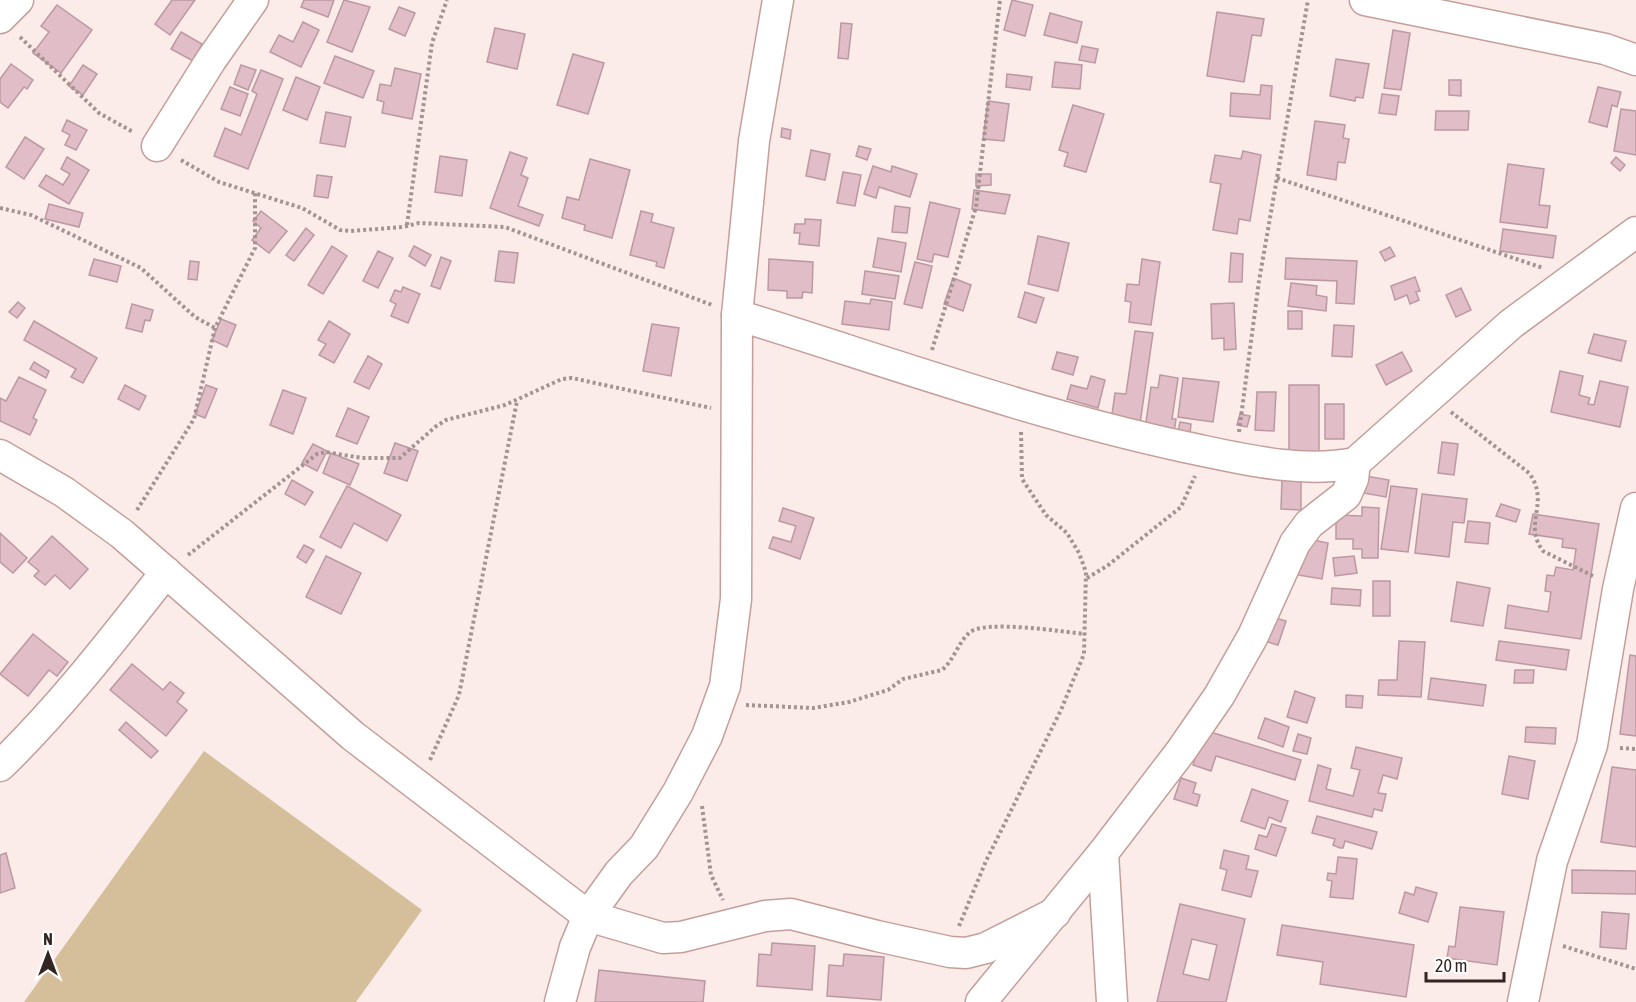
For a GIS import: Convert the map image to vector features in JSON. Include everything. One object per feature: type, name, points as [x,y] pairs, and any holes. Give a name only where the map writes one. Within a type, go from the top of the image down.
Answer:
[{"type":"street","points":[[0,18],[18,0]]},
{"type":"street","points":[[157,146],[211,60],[253,0]]},
{"type":"street","points":[[560,1002],[575,947],[588,916],[619,873],[644,847],[678,792],[708,736],[725,686],[736,598],[737,315],[754,141],[778,0]]},
{"type":"street","points":[[1365,0],[1605,50],[1636,60]]},
{"type":"street","points":[[737,315],[923,376],[1095,427],[1236,457],[1295,466],[1329,466],[1355,463],[1510,324],[1636,232]]},
{"type":"street","points":[[0,455],[64,492],[122,534],[353,736],[588,916],[663,938],[698,933],[765,915],[790,914],[950,952],[966,953],[986,948],[1055,913]]},
{"type":"street","points":[[981,1002],[1103,853],[1181,751],[1219,696],[1253,636],[1295,543],[1309,525],[1346,495],[1353,479],[1355,463]]},
{"type":"street","points":[[1523,1002],[1552,861],[1592,745],[1618,589],[1636,508]]},
{"type":"street","points":[[0,766],[42,725],[77,685],[166,572]]},
{"type":"street","points":[[1103,853],[1112,1002]]},
{"type":"path","points":[[407,226],[432,43],[447,0]]},
{"type":"path","points":[[923,376],[976,207],[1000,0]]},
{"type":"path","points":[[1236,457],[1259,281],[1308,0]]},
{"type":"path","points":[[0,18],[99,113],[219,182],[302,208],[340,230],[351,231],[419,223],[505,226],[737,315]]},
{"type":"path","points":[[1277,178],[1539,265],[1562,285]]},
{"type":"path","points":[[122,534],[194,419],[215,328],[255,248],[255,193]]},
{"type":"path","points":[[0,208],[31,215],[141,268],[195,318],[215,328]]},
{"type":"path","points":[[166,572],[317,454],[326,452],[380,460],[400,458],[446,420],[516,401],[551,382],[572,378],[737,414]]},
{"type":"path","points":[[1432,396],[1529,473],[1540,494],[1534,527],[1538,544],[1543,551],[1618,589]]},
{"type":"path","points":[[417,785],[459,695],[516,401]]},
{"type":"path","points":[[950,952],[986,861],[1062,710],[1084,654],[1087,578],[1079,553],[1067,533],[1046,514],[1022,479],[1022,405]]},
{"type":"path","points":[[1087,578],[1107,566],[1182,507],[1203,451]]},
{"type":"path","points":[[719,704],[813,708],[871,696],[888,690],[903,679],[942,670],[969,633],[979,628],[1001,626],[1085,634]]},
{"type":"path","points":[[702,801],[711,875],[735,922]]},
{"type":"path","points":[[1536,938],[1636,969]]},
{"type":"shaded area","points":[[204,751],[422,910],[356,1002],[24,1002]]},
{"type":"building","points":[[172,0],[195,0],[170,35],[155,24]]},
{"type":"building","points":[[304,0],[334,0],[328,17],[301,7]]},
{"type":"building","points":[[344,0],[370,7],[352,52],[327,42]]},
{"type":"building","points":[[1012,0],[1033,5],[1025,36],[1004,30]]},
{"type":"building","points":[[57,5],[92,30],[61,73],[33,53],[49,32],[41,26]]},
{"type":"building","points":[[399,7],[415,13],[405,36],[389,29]]},
{"type":"building","points":[[1217,12],[1264,19],[1261,36],[1252,35],[1244,82],[1207,76]]},
{"type":"building","points":[[1050,13],[1082,22],[1077,43],[1044,35]]},
{"type":"building","points":[[303,22],[319,30],[301,67],[270,52],[279,35],[293,42]]},
{"type":"building","points":[[841,23],[852,24],[848,59],[838,58]]},
{"type":"building","points":[[495,28],[525,34],[517,69],[487,62]]},
{"type":"building","points":[[1393,30],[1410,33],[1401,90],[1384,88]]},
{"type":"building","points":[[181,32],[202,44],[193,61],[171,49]]},
{"type":"building","points":[[1082,46],[1098,49],[1095,63],[1079,60]]},
{"type":"building","points":[[573,54],[604,63],[588,114],[557,105]]},
{"type":"building","points":[[335,56],[374,71],[363,98],[324,83]]},
{"type":"building","points":[[1336,59],[1369,64],[1363,98],[1356,97],[1355,101],[1330,96]]},
{"type":"building","points":[[1055,62],[1082,65],[1080,89],[1052,87]]},
{"type":"building","points":[[11,64],[33,80],[27,89],[24,87],[8,108],[0,102],[0,79]]},
{"type":"building","points":[[83,65],[97,74],[83,95],[69,86]]},
{"type":"building","points":[[241,65],[256,70],[248,90],[234,84]]},
{"type":"building","points":[[395,68],[421,74],[412,119],[382,113],[384,102],[377,100],[380,84],[391,86]]},
{"type":"building","points":[[261,70],[283,79],[248,169],[214,156],[225,128],[241,135],[257,94],[252,91]]},
{"type":"building","points":[[1007,74],[1032,77],[1030,90],[1006,87]]},
{"type":"building","points":[[296,77],[320,87],[307,120],[283,110]]},
{"type":"building","points":[[1449,80],[1461,80],[1461,96],[1449,95]]},
{"type":"building","points":[[1261,85],[1272,86],[1270,119],[1230,116],[1231,93],[1260,95]]},
{"type":"building","points":[[230,87],[248,94],[240,116],[221,109]]},
{"type":"building","points":[[1598,87],[1621,92],[1617,107],[1612,105],[1607,127],[1589,122]]},
{"type":"building","points":[[1382,94],[1399,96],[1396,115],[1379,113]]},
{"type":"building","points":[[988,101],[1009,104],[1004,141],[983,139]]},
{"type":"building","points":[[1073,105],[1104,114],[1086,172],[1064,166],[1068,153],[1059,150]]},
{"type":"building","points":[[1621,109],[1636,111],[1636,155],[1614,151]]},
{"type":"building","points":[[1436,111],[1469,111],[1468,130],[1435,130]]},
{"type":"building","points":[[326,112],[351,117],[345,147],[320,143]]},
{"type":"building","points":[[67,120],[87,130],[76,150],[65,145],[70,135],[62,131]]},
{"type":"building","points":[[1315,121],[1345,125],[1343,138],[1349,139],[1345,163],[1338,162],[1336,180],[1307,175]]},
{"type":"building","points":[[782,128],[791,130],[790,139],[781,137]]},
{"type":"building","points":[[25,137],[44,149],[24,179],[6,167]]},
{"type":"building","points":[[859,146],[871,149],[867,160],[856,156]]},
{"type":"building","points":[[811,150],[830,154],[825,180],[806,176]]},
{"type":"building","points":[[1243,151],[1261,155],[1250,221],[1239,219],[1237,234],[1213,230],[1221,184],[1210,182],[1215,155],[1241,159]]},
{"type":"building","points":[[510,152],[527,158],[521,175],[528,178],[518,206],[543,215],[539,226],[490,208]]},
{"type":"building","points":[[440,156],[467,160],[462,196],[435,192]]},
{"type":"building","points":[[67,157],[89,170],[69,204],[39,186],[46,175],[63,185],[70,174],[61,169]]},
{"type":"building","points":[[1616,157],[1625,165],[1620,171],[1611,163]]},
{"type":"building","points":[[590,159],[630,170],[612,238],[584,230],[585,225],[562,218],[567,197],[579,200]]},
{"type":"building","points":[[1508,164],[1544,169],[1539,205],[1550,206],[1547,228],[1500,222]]},
{"type":"building","points":[[873,166],[891,172],[892,166],[917,174],[910,197],[879,187],[876,198],[864,194]]},
{"type":"building","points":[[843,172],[861,175],[855,206],[837,203]]},
{"type":"building","points":[[976,174],[991,174],[991,185],[976,186]]},
{"type":"building","points":[[317,175],[332,177],[328,198],[314,196]]},
{"type":"building","points":[[974,190],[1010,195],[1005,214],[972,209]]},
{"type":"building","points":[[930,202],[960,209],[948,257],[934,254],[932,262],[917,259]]},
{"type":"building","points":[[49,204],[83,213],[79,227],[45,219]]},
{"type":"building","points":[[895,206],[910,208],[907,233],[892,232]]},
{"type":"building","points":[[261,211],[287,231],[269,253],[252,240],[261,228],[253,221]]},
{"type":"building","points":[[641,211],[653,214],[651,222],[674,228],[664,268],[656,266],[657,262],[630,255]]},
{"type":"building","points":[[805,219],[821,220],[819,246],[799,244],[800,233],[794,233],[795,224],[805,224]]},
{"type":"building","points":[[306,228],[314,235],[294,261],[286,255]]},
{"type":"building","points":[[1503,229],[1556,236],[1553,258],[1500,251]]},
{"type":"building","points":[[1038,236],[1069,243],[1058,291],[1028,284]]},
{"type":"building","points":[[878,238],[906,243],[901,272],[873,267]]},
{"type":"building","points":[[332,246],[347,256],[323,294],[308,285]]},
{"type":"building","points":[[414,246],[431,255],[425,266],[409,256]]},
{"type":"building","points":[[1390,247],[1395,256],[1385,261],[1380,252]]},
{"type":"building","points":[[378,251],[393,258],[378,288],[363,281]]},
{"type":"building","points":[[499,251],[518,253],[514,283],[495,281]]},
{"type":"building","points":[[1231,253],[1243,254],[1242,282],[1229,282]]},
{"type":"building","points":[[441,257],[451,261],[440,289],[431,286]]},
{"type":"building","points":[[1286,258],[1357,261],[1354,304],[1336,303],[1337,281],[1285,279]]},
{"type":"building","points":[[94,259],[121,266],[117,282],[89,275]]},
{"type":"building","points":[[769,259],[813,262],[812,293],[803,292],[802,298],[787,298],[787,291],[768,290]]},
{"type":"building","points":[[1142,259],[1160,262],[1151,325],[1129,322],[1131,302],[1125,301],[1127,284],[1139,285]]},
{"type":"building","points":[[190,261],[199,262],[197,280],[188,279]]},
{"type":"building","points":[[915,262],[932,266],[922,308],[904,304]]},
{"type":"building","points":[[865,271],[899,276],[895,299],[862,294]]},
{"type":"building","points":[[1415,277],[1420,291],[1416,292],[1419,300],[1410,304],[1407,295],[1395,300],[1391,286]]},
{"type":"building","points":[[953,278],[971,285],[963,311],[944,304]]},
{"type":"building","points":[[1291,283],[1317,286],[1316,295],[1327,297],[1326,311],[1288,306]]},
{"type":"building","points":[[403,287],[420,294],[408,323],[391,316],[396,304],[390,301],[395,290],[401,292]]},
{"type":"building","points":[[1461,288],[1471,310],[1456,317],[1446,295]]},
{"type":"building","points":[[1025,292],[1044,298],[1036,323],[1018,317]]},
{"type":"building","points":[[871,299],[892,302],[889,330],[842,324],[845,301],[870,304]]},
{"type":"building","points":[[18,302],[25,308],[17,318],[9,312]]},
{"type":"building","points":[[1234,303],[1236,349],[1224,350],[1224,338],[1212,339],[1211,304]]},
{"type":"building","points":[[132,304],[153,310],[150,321],[145,320],[142,332],[126,328]]},
{"type":"building","points":[[1288,311],[1302,311],[1302,329],[1288,329]]},
{"type":"building","points":[[221,319],[236,325],[227,347],[212,340]]},
{"type":"building","points":[[34,321],[97,358],[83,383],[71,377],[76,369],[24,340]]},
{"type":"building","points":[[329,321],[350,334],[334,363],[319,355],[326,344],[318,340]]},
{"type":"building","points":[[652,324],[679,328],[671,376],[643,371]]},
{"type":"building","points":[[1334,325],[1354,326],[1352,357],[1332,356]]},
{"type":"building","points":[[1135,331],[1153,333],[1140,424],[1111,421],[1115,393],[1126,394]]},
{"type":"building","points":[[1594,334],[1626,341],[1621,361],[1588,353]]},
{"type":"building","points":[[1057,352],[1078,357],[1073,375],[1052,369]]},
{"type":"building","points":[[1402,352],[1412,371],[1386,385],[1376,365]]},
{"type":"building","points":[[368,356],[382,364],[369,389],[354,382]]},
{"type":"building","points":[[34,362],[49,371],[46,378],[30,369]]},
{"type":"building","points":[[1560,371],[1583,376],[1579,395],[1590,398],[1588,404],[1594,405],[1600,381],[1628,387],[1620,427],[1551,412]]},
{"type":"building","points":[[1160,375],[1178,378],[1172,419],[1176,419],[1174,433],[1145,429],[1151,387],[1158,388]]},
{"type":"building","points":[[1091,376],[1105,380],[1098,408],[1067,399],[1071,385],[1087,389]]},
{"type":"building","points":[[19,377],[46,390],[33,418],[37,420],[30,435],[0,421],[0,398],[6,401]]},
{"type":"building","points":[[1183,378],[1219,382],[1213,422],[1178,417]]},
{"type":"building","points":[[125,385],[146,396],[139,410],[118,399]]},
{"type":"building","points":[[206,385],[217,389],[205,418],[195,414]]},
{"type":"building","points":[[1289,385],[1319,385],[1319,452],[1289,453]]},
{"type":"building","points":[[283,390],[306,398],[293,434],[270,425]]},
{"type":"building","points":[[1257,392],[1276,392],[1274,431],[1255,430]]},
{"type":"building","points":[[1325,404],[1344,404],[1344,439],[1325,439]]},
{"type":"building","points":[[348,408],[369,417],[357,444],[336,436]]},
{"type":"building","points":[[1240,414],[1250,416],[1247,427],[1237,425]]},
{"type":"building","points":[[1180,422],[1191,424],[1190,434],[1178,432]]},
{"type":"building","points":[[1442,442],[1458,444],[1454,475],[1438,473]]},
{"type":"building","points":[[395,443],[418,451],[407,481],[384,473]]},
{"type":"building","points":[[313,444],[327,451],[317,471],[302,463]]},
{"type":"building","points":[[331,453],[359,464],[350,485],[323,473]]},
{"type":"building","points":[[1366,476],[1389,480],[1386,497],[1363,493]]},
{"type":"building","points":[[1282,479],[1301,480],[1301,510],[1281,509]]},
{"type":"building","points":[[292,480],[313,492],[305,505],[285,494]]},
{"type":"building","points":[[347,486],[401,515],[387,541],[354,523],[341,548],[320,537]]},
{"type":"building","points":[[1391,486],[1417,489],[1408,552],[1381,549]]},
{"type":"building","points":[[1422,494],[1467,499],[1464,523],[1453,522],[1449,557],[1415,553]]},
{"type":"building","points":[[1501,504],[1520,510],[1516,522],[1496,516]]},
{"type":"building","points":[[1362,507],[1379,508],[1378,558],[1362,558],[1362,549],[1353,549],[1353,539],[1336,539],[1336,515],[1362,516]]},
{"type":"building","points":[[783,508],[814,518],[800,559],[769,548],[773,537],[791,542],[796,526],[779,521]]},
{"type":"building","points":[[1533,514],[1599,524],[1581,639],[1505,628],[1508,605],[1548,612],[1551,592],[1545,591],[1547,575],[1554,576],[1556,567],[1573,570],[1576,549],[1562,547],[1563,539],[1529,534]]},
{"type":"building","points":[[1468,521],[1490,523],[1488,544],[1465,542]]},
{"type":"building","points":[[0,533],[27,558],[13,573],[0,562]]},
{"type":"building","points":[[52,536],[88,569],[70,589],[55,575],[45,585],[34,576],[39,571],[28,562]]},
{"type":"building","points":[[1308,539],[1328,543],[1322,579],[1286,573]]},
{"type":"building","points":[[304,545],[314,550],[306,563],[297,557]]},
{"type":"building","points":[[326,556],[361,573],[341,614],[306,597]]},
{"type":"building","points":[[1354,556],[1357,573],[1335,576],[1333,558]]},
{"type":"building","points":[[1373,581],[1390,581],[1390,616],[1373,616]]},
{"type":"building","points":[[1457,582],[1490,588],[1483,626],[1451,621]]},
{"type":"building","points":[[1332,588],[1361,590],[1360,606],[1331,604]]},
{"type":"building","points":[[1272,617],[1286,621],[1278,645],[1264,641]]},
{"type":"building","points":[[33,634],[68,662],[57,676],[49,670],[28,696],[0,674]]},
{"type":"building","points":[[1399,641],[1425,642],[1421,697],[1378,695],[1379,680],[1397,680]]},
{"type":"building","points":[[1499,641],[1569,650],[1566,670],[1496,660]]},
{"type":"building","points":[[1630,655],[1636,656],[1636,736],[1620,734]]},
{"type":"building","points":[[132,664],[163,690],[170,682],[184,693],[177,702],[187,710],[166,736],[110,690]]},
{"type":"building","points":[[1515,670],[1534,670],[1533,683],[1514,683]]},
{"type":"building","points":[[1431,678],[1486,685],[1483,706],[1428,699]]},
{"type":"building","points":[[1295,691],[1315,698],[1307,723],[1287,717]]},
{"type":"building","points":[[1346,695],[1363,696],[1362,708],[1346,707]]},
{"type":"building","points":[[1265,718],[1289,727],[1283,747],[1258,738]]},
{"type":"building","points":[[126,722],[158,751],[151,758],[119,730]]},
{"type":"building","points":[[1526,727],[1556,728],[1555,744],[1525,742]]},
{"type":"building","points":[[1204,730],[1301,760],[1295,780],[1216,756],[1211,771],[1193,765]]},
{"type":"building","points":[[1298,734],[1311,738],[1307,754],[1293,751]]},
{"type":"building","points":[[1356,747],[1402,758],[1397,779],[1383,775],[1378,793],[1386,794],[1382,811],[1374,809],[1372,817],[1309,801],[1318,765],[1331,769],[1326,789],[1353,796],[1360,770],[1351,768]]},
{"type":"building","points":[[1509,756],[1535,761],[1528,799],[1502,794]]},
{"type":"building","points":[[1612,767],[1636,770],[1636,847],[1601,842]]},
{"type":"building","points":[[1181,778],[1196,783],[1193,793],[1200,795],[1197,806],[1174,799]]},
{"type":"building","points":[[1252,789],[1288,801],[1281,822],[1269,817],[1265,829],[1241,821]]},
{"type":"building","points":[[1317,816],[1377,832],[1372,849],[1345,841],[1343,848],[1340,848],[1333,845],[1335,839],[1312,833]]},
{"type":"building","points":[[1272,824],[1286,828],[1276,856],[1255,849],[1259,835],[1267,837]]},
{"type":"building","points":[[1224,850],[1249,856],[1246,869],[1258,871],[1251,897],[1222,890],[1227,870],[1220,868]]},
{"type":"building","points":[[6,853],[15,888],[0,893],[0,855]]},
{"type":"building","points":[[1338,857],[1357,859],[1353,899],[1330,897],[1332,881],[1327,880],[1328,873],[1336,874]]},
{"type":"building","points":[[1572,870],[1636,871],[1636,894],[1572,893]]},
{"type":"building","points":[[1416,887],[1437,893],[1428,922],[1399,913],[1405,892],[1414,895]]},
{"type":"building","points":[[1180,904],[1245,919],[1226,1002],[1157,1002]],"holes":[[[1192,939],[1217,945],[1209,980],[1183,974]]]},
{"type":"building","points":[[1460,907],[1504,912],[1497,965],[1447,958],[1449,946],[1455,947]]},
{"type":"building","points":[[1602,912],[1629,914],[1626,949],[1600,947]]},
{"type":"building","points":[[1282,925],[1414,945],[1406,997],[1320,984],[1323,962],[1277,955]]},
{"type":"building","points":[[772,943],[815,946],[812,990],[757,986],[759,954],[771,955]]},
{"type":"building","points":[[844,954],[884,957],[881,1000],[827,996],[829,965],[843,966]]},
{"type":"building","points":[[599,970],[705,981],[703,1002],[595,1002]]}]
